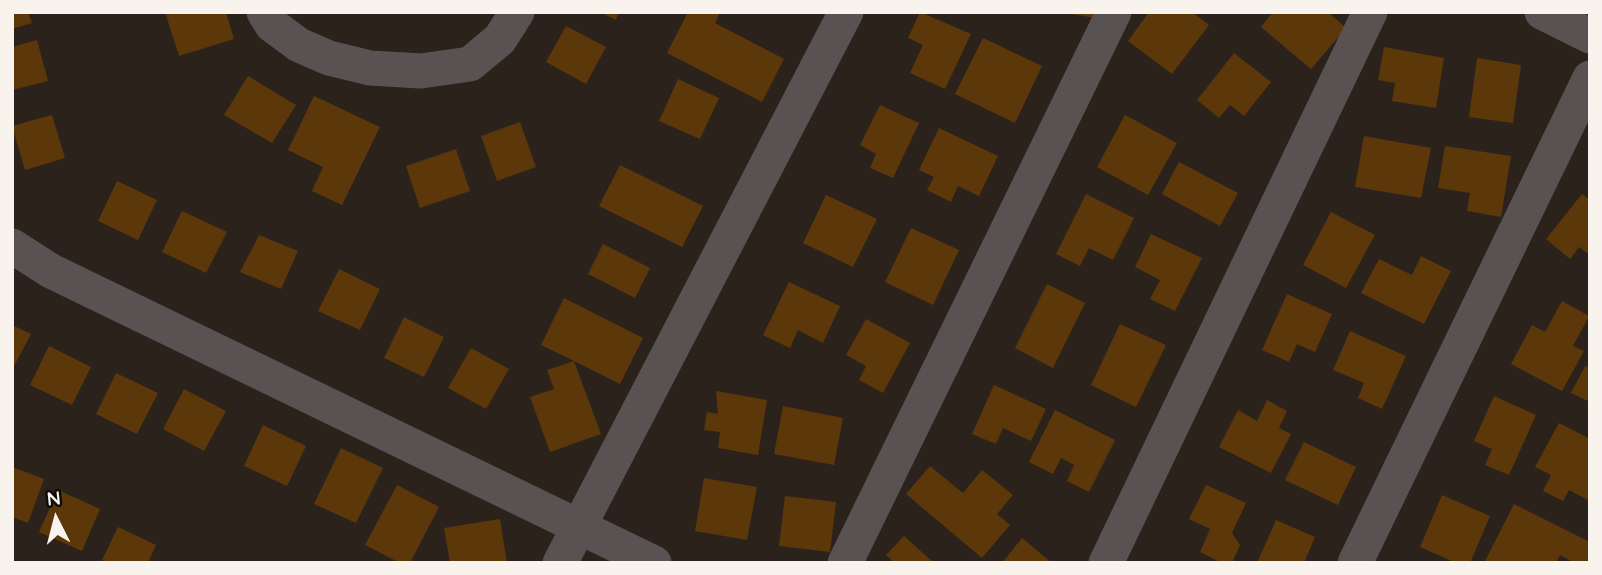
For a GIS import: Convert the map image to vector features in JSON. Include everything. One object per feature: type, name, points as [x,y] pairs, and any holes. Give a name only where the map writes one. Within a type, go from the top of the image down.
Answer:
[{"type":"street","points":[[264,12],[272,25],[299,45],[329,58],[370,68],[421,71],[470,64],[500,39],[517,12]]},
{"type":"street","points":[[560,563],[846,12]]},
{"type":"street","points":[[845,563],[1115,12]]},
{"type":"street","points":[[1106,563],[1370,12]]},
{"type":"street","points":[[1542,12],[1590,36]]},
{"type":"street","points":[[1355,563],[1590,78]]},
{"type":"street","points":[[12,246],[51,271],[654,563]]},
{"type":"building","points":[[12,12],[28,12],[32,23],[12,29]]},
{"type":"building","points":[[165,12],[226,12],[234,39],[179,56]]},
{"type":"building","points":[[600,12],[619,12],[616,20]]},
{"type":"building","points":[[688,12],[720,12],[715,23],[784,59],[762,102],[667,53]]},
{"type":"building","points":[[920,12],[971,34],[945,89],[910,73],[923,45],[908,38]]},
{"type":"building","points":[[1061,12],[1096,12],[1095,18]]},
{"type":"building","points":[[1149,12],[1192,12],[1209,25],[1172,74],[1128,41]]},
{"type":"building","points":[[1273,12],[1328,12],[1346,28],[1311,69],[1261,27]]},
{"type":"building","points":[[566,26],[606,47],[586,84],[546,62]]},
{"type":"building","points":[[983,38],[1042,66],[1015,123],[955,94]]},
{"type":"building","points":[[37,40],[48,81],[12,90],[12,47]]},
{"type":"building","points":[[1384,47],[1444,58],[1436,108],[1392,101],[1395,83],[1378,80]]},
{"type":"building","points":[[1234,53],[1271,82],[1244,116],[1230,105],[1219,118],[1197,100]]},
{"type":"building","points":[[1477,58],[1521,65],[1513,123],[1469,117]]},
{"type":"building","points":[[248,76],[296,105],[272,143],[224,115]]},
{"type":"building","points":[[678,79],[719,98],[700,139],[659,121]]},
{"type":"building","points":[[314,96],[380,127],[342,205],[312,191],[323,167],[288,150]]},
{"type":"building","points":[[880,105],[919,123],[893,178],[870,168],[876,154],[860,145]]},
{"type":"building","points":[[52,115],[65,158],[25,170],[12,126]]},
{"type":"building","points":[[1125,115],[1177,143],[1148,195],[1097,167]]},
{"type":"building","points":[[520,122],[536,167],[497,181],[481,136]]},
{"type":"building","points":[[939,128],[998,156],[979,196],[958,186],[951,202],[927,190],[934,177],[919,170]]},
{"type":"building","points":[[1364,136],[1431,148],[1421,198],[1355,187]]},
{"type":"building","points":[[1445,146],[1511,156],[1501,217],[1467,211],[1470,193],[1438,188]]},
{"type":"building","points":[[456,149],[470,191],[420,208],[406,166]]},
{"type":"building","points":[[1179,162],[1238,193],[1220,226],[1162,194]]},
{"type":"building","points":[[620,165],[703,206],[682,247],[599,206]]},
{"type":"building","points":[[117,181],[157,200],[138,240],[98,221]]},
{"type":"building","points":[[1086,194],[1134,218],[1113,260],[1089,248],[1080,266],[1056,254]]},
{"type":"building","points":[[1582,194],[1590,200],[1590,255],[1579,247],[1570,259],[1546,239]]},
{"type":"building","points":[[826,195],[877,219],[853,267],[803,243]]},
{"type":"building","points":[[182,211],[227,232],[206,273],[162,252]]},
{"type":"building","points":[[1331,212],[1375,235],[1346,288],[1303,265]]},
{"type":"building","points":[[911,228],[959,250],[933,305],[885,282]]},
{"type":"building","points":[[1151,234],[1202,258],[1175,311],[1150,299],[1160,280],[1135,267]]},
{"type":"building","points":[[259,235],[298,251],[281,289],[240,272]]},
{"type":"building","points":[[603,244],[650,268],[635,298],[588,274]]},
{"type":"building","points":[[1421,256],[1451,271],[1424,324],[1361,293],[1379,259],[1412,275]]},
{"type":"building","points":[[339,269],[380,289],[360,330],[318,311]]},
{"type":"building","points":[[789,282],[840,306],[823,343],[798,330],[790,348],[763,335]]},
{"type":"building","points":[[1047,284],[1085,303],[1053,368],[1015,348]]},
{"type":"building","points":[[1287,294],[1332,314],[1315,352],[1297,344],[1289,362],[1262,350]]},
{"type":"building","points":[[564,298],[643,338],[620,384],[541,345]]},
{"type":"building","points":[[1562,301],[1589,316],[1573,346],[1584,351],[1562,391],[1511,364],[1532,325],[1545,332]]},
{"type":"building","points":[[404,317],[444,337],[424,377],[384,358]]},
{"type":"building","points":[[866,319],[910,343],[883,393],[859,380],[866,366],[846,355]]},
{"type":"building","points":[[1120,324],[1166,345],[1136,407],[1091,385]]},
{"type":"building","points":[[12,325],[31,334],[12,370]]},
{"type":"building","points":[[1350,331],[1406,356],[1382,409],[1358,398],[1364,383],[1333,370]]},
{"type":"building","points":[[49,346],[91,367],[72,405],[30,385]]},
{"type":"building","points":[[471,348],[509,369],[486,409],[448,388]]},
{"type":"building","points":[[574,361],[601,434],[550,452],[530,397],[554,389],[547,370]]},
{"type":"building","points":[[1585,366],[1590,368],[1590,402],[1571,393]]},
{"type":"building","points":[[116,373],[158,393],[137,434],[96,414]]},
{"type":"building","points":[[994,385],[1046,409],[1031,441],[1003,428],[996,444],[972,434]]},
{"type":"building","points":[[184,389],[226,411],[204,451],[163,429]]},
{"type":"building","points":[[716,391],[767,400],[758,455],[718,448],[720,432],[704,430],[707,412],[718,414]]},
{"type":"building","points":[[1494,396],[1536,415],[1509,475],[1485,465],[1492,449],[1474,441]]},
{"type":"building","points":[[1267,400],[1287,411],[1279,428],[1291,434],[1271,473],[1219,447],[1238,410],[1257,421]]},
{"type":"building","points":[[783,406],[843,418],[834,465],[774,454]]},
{"type":"building","points":[[1055,410],[1115,440],[1089,492],[1067,481],[1074,465],[1061,458],[1053,474],[1029,462]]},
{"type":"building","points":[[1559,423],[1590,439],[1590,501],[1569,490],[1563,501],[1543,491],[1551,475],[1535,467]]},
{"type":"building","points":[[263,425],[306,446],[287,486],[244,466]]},
{"type":"building","points":[[1304,442],[1356,467],[1338,505],[1285,480]]},
{"type":"building","points":[[341,448],[383,468],[356,523],[314,504]]},
{"type":"building","points":[[930,466],[963,493],[982,470],[1013,495],[997,514],[1010,525],[982,558],[906,494]]},
{"type":"building","points":[[12,467],[44,479],[28,523],[12,517]]},
{"type":"building","points":[[704,478],[757,487],[747,540],[695,531]]},
{"type":"building","points":[[397,485],[439,507],[410,563],[400,563],[365,545]]},
{"type":"building","points":[[1206,485],[1246,503],[1232,533],[1240,545],[1232,563],[1222,563],[1200,552],[1210,529],[1189,519]]},
{"type":"building","points":[[58,490],[100,509],[82,551],[39,532]]},
{"type":"building","points":[[1442,495],[1490,516],[1470,563],[1456,563],[1420,547]]},
{"type":"building","points":[[785,496],[836,502],[830,552],[779,546]]},
{"type":"building","points":[[1514,504],[1590,542],[1590,563],[1575,563],[1560,555],[1556,563],[1484,563]]},
{"type":"building","points":[[500,519],[507,563],[450,563],[444,528]]},
{"type":"building","points":[[1276,520],[1315,537],[1304,563],[1257,563]]},
{"type":"building","points":[[118,527],[156,545],[148,563],[108,563],[102,560]]},
{"type":"building","points":[[904,536],[934,563],[895,563],[886,555]]},
{"type":"building","points":[[1022,538],[1052,563],[1002,563]]}]
